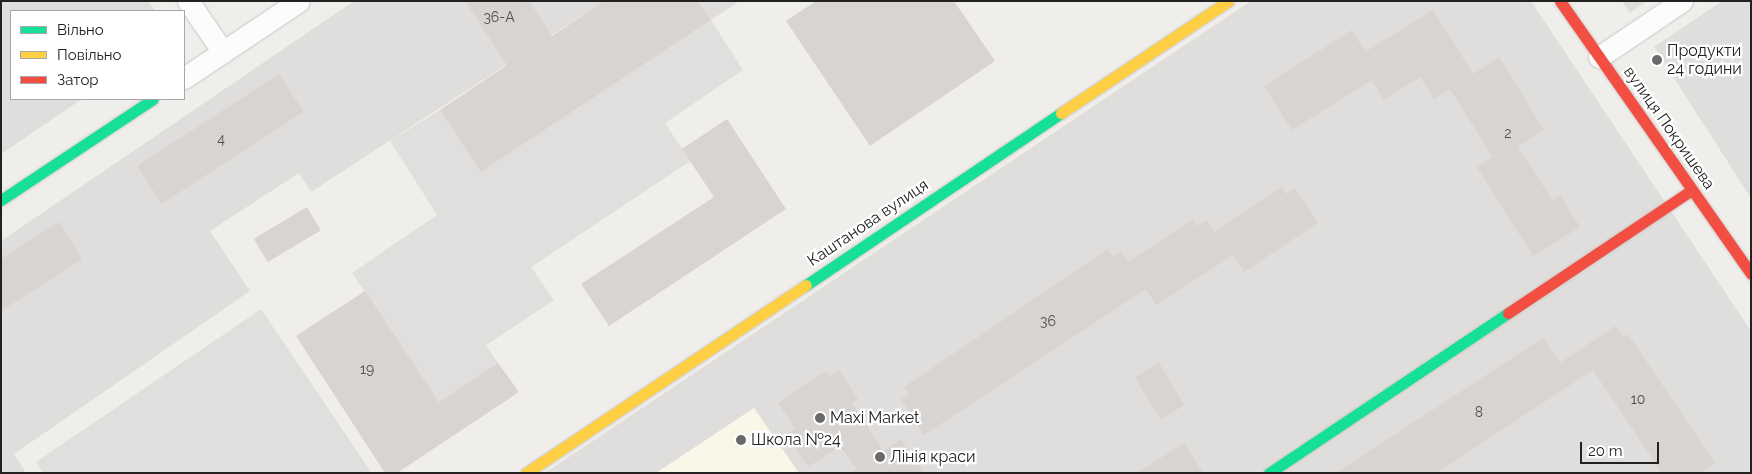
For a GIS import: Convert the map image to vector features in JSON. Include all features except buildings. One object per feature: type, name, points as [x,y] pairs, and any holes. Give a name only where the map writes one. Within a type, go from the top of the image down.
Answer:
[{"type":"street","points":[[188,1],[223,52]]},
{"type":"street","points":[[185,77],[299,1]]},
{"type":"street","name":"Каштанова вулиця","points":[[526,473],[1228,1]]},
{"type":"street","name":"вулиця Покришева","points":[[1560,1],[1692,190],[1744,249],[1751,274]]},
{"type":"street","points":[[1599,57],[1682,1]]},
{"type":"street","points":[[1,200],[151,100]]},
{"type":"street","points":[[1269,473],[1692,190]]},
{"type":"shaded area","points":[[1,1],[148,1],[154,10],[10,10],[10,100],[81,100],[1,154]]},
{"type":"shaded area","points":[[354,1],[604,1],[311,192],[299,173],[210,231],[250,291],[14,454],[26,473],[1,473],[1,241]]},
{"type":"shaded area","points":[[698,1],[740,1],[711,20]]},
{"type":"shaded area","points":[[1251,1],[1531,1],[1751,331],[1751,473],[545,473]]},
{"type":"shaded area","points":[[1622,1],[1647,1],[1630,13]]},
{"type":"shaded area","points":[[1722,1],[1751,1],[1751,198],[1654,47]]},
{"type":"shaded area","points":[[711,20],[743,70],[665,123],[690,161],[531,267],[554,300],[486,345],[498,363],[439,402],[352,273],[437,215],[390,141],[440,110],[481,172]]},
{"type":"shaded area","points":[[261,309],[371,472],[43,473],[36,462]]},
{"type":"shaded area","name":"Школа №24","points":[[754,408],[799,473],[656,473]]},
{"type":"traffic: fast","points":[[1,200],[151,100]]},
{"type":"traffic: fast","points":[[806,285],[1061,113]]},
{"type":"traffic: fast","points":[[1269,473],[1508,313]]},
{"type":"traffic: slow","points":[[1061,113],[1228,1]]},
{"type":"traffic: slow","points":[[526,473],[806,285]]},
{"type":"traffic: jam","points":[[1560,1],[1751,274]]},
{"type":"traffic: jam","points":[[1508,313],[1692,190]]},
{"type":"place","name":"Продукти 24 години","points":[[1657,60]]},
{"type":"place","name":"Maxi Market","points":[[820,418]]},
{"type":"place","name":"Школа №24","points":[[741,440]]},
{"type":"place","name":"Лінія краси","points":[[880,457]]}]
